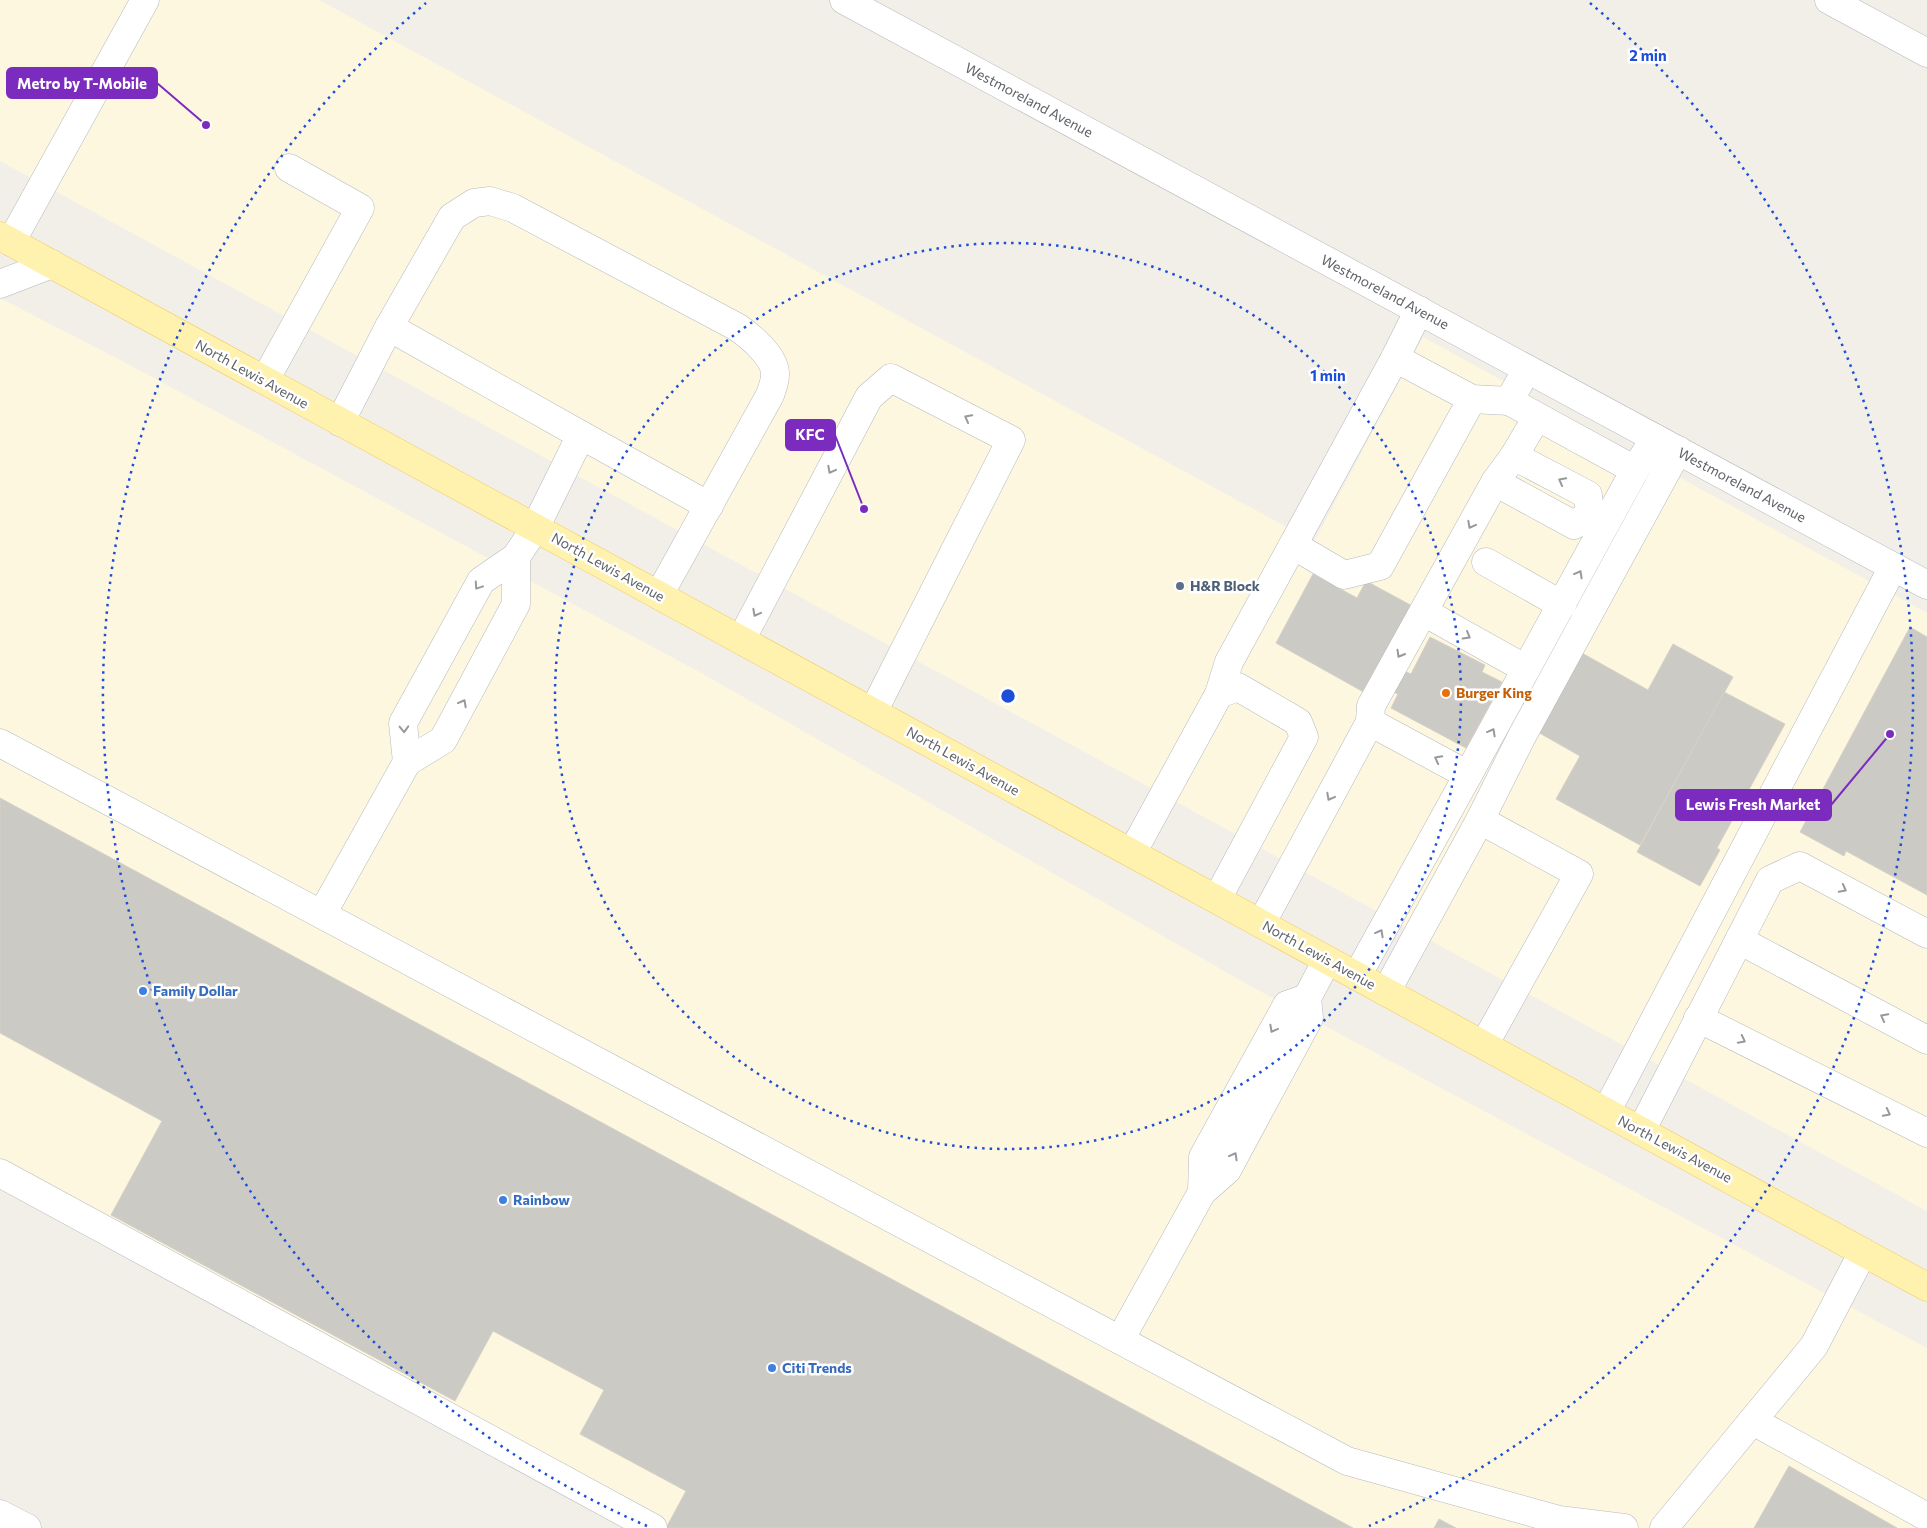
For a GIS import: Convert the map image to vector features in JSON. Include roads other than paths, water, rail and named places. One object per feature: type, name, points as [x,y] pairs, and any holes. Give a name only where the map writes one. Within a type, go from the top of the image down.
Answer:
[{"type":"main road","name":"North Lewis Avenue","points":[[6,239],[1927,1287]]},
{"type":"street","points":[[6,239],[145,0]]},
{"type":"street","name":"Westmoreland Avenue","points":[[844,0],[1927,585]]},
{"type":"street","points":[[1829,0],[1927,53]]},
{"type":"street","points":[[264,380],[360,208],[289,168]]},
{"type":"street","points":[[340,422],[389,327],[452,217],[474,203],[490,201],[513,208],[737,327],[755,340],[763,350],[776,374],[770,395],[659,595]]},
{"type":"street","points":[[0,284],[52,264]]},
{"type":"street","points":[[1132,853],[1219,694],[1229,662],[1395,358],[1419,310]]},
{"type":"street","points":[[389,327],[709,506]]},
{"type":"street","points":[[1395,358],[1472,399],[1508,401],[1635,470]]},
{"type":"street","points":[[1508,401],[1527,369]]},
{"type":"street","points":[[742,640],[869,397],[891,378],[1011,440],[873,712]]},
{"type":"street","points":[[1292,545],[1344,575],[1380,566],[1472,399]]},
{"type":"street","points":[[1261,924],[1370,722],[1371,706],[1495,482],[1514,456],[1537,417]]},
{"type":"street","points":[[407,762],[403,723],[407,715],[480,581],[516,557],[535,528],[581,434]]},
{"type":"street","points":[[1357,976],[1562,605],[1599,518],[1635,470],[1667,444]]},
{"type":"street","points":[[1386,992],[1480,820],[1667,444]]},
{"type":"street","points":[[1514,456],[1588,495],[1599,518]]},
{"type":"street","points":[[1495,482],[1574,525],[1599,518]]},
{"type":"street","points":[[322,914],[407,762],[442,740],[499,636],[516,604],[516,557]]},
{"type":"street","points":[[1486,562],[1562,605]]},
{"type":"street","points":[[1606,1112],[1894,566]]},
{"type":"street","points":[[1424,612],[1526,670]]},
{"type":"street","points":[[1217,899],[1304,737],[1298,722],[1238,687],[1219,694]]},
{"type":"street","points":[[1370,722],[1468,775]]},
{"type":"street","points":[[0,743],[1346,1461],[1559,1520],[1624,1528]]},
{"type":"street","points":[[1480,820],[1579,874],[1484,1045]]},
{"type":"street","points":[[1641,1131],[1770,880],[1800,866],[1927,934]]},
{"type":"street","points":[[1739,940],[1927,1040]]},
{"type":"street","points":[[1120,1340],[1202,1192],[1227,1170],[1309,1018],[1306,998],[1327,960]]},
{"type":"street","points":[[1698,1018],[1927,1133]]},
{"type":"street","points":[[0,1173],[653,1528]]},
{"type":"street","points":[[1664,1528],[1814,1346],[1863,1252]]},
{"type":"street","points":[[1753,1421],[1927,1517]]},
{"type":"street","points":[[0,1514],[27,1528]]},
{"type":"place","name":"Metro by T-Mobile","points":[[206,125]]},
{"type":"place","name":"KFC","points":[[864,509]]},
{"type":"place","name":"H&R Block","points":[[1180,586]]},
{"type":"place","name":"Burger King","points":[[1446,693]]},
{"type":"place","name":"Lewis Fresh Market","points":[[1890,734]]},
{"type":"place","name":"Family Dollar","points":[[143,991]]},
{"type":"place","name":"Rainbow","points":[[503,1200]]},
{"type":"place","name":"Citi Trends","points":[[772,1368]]}]
